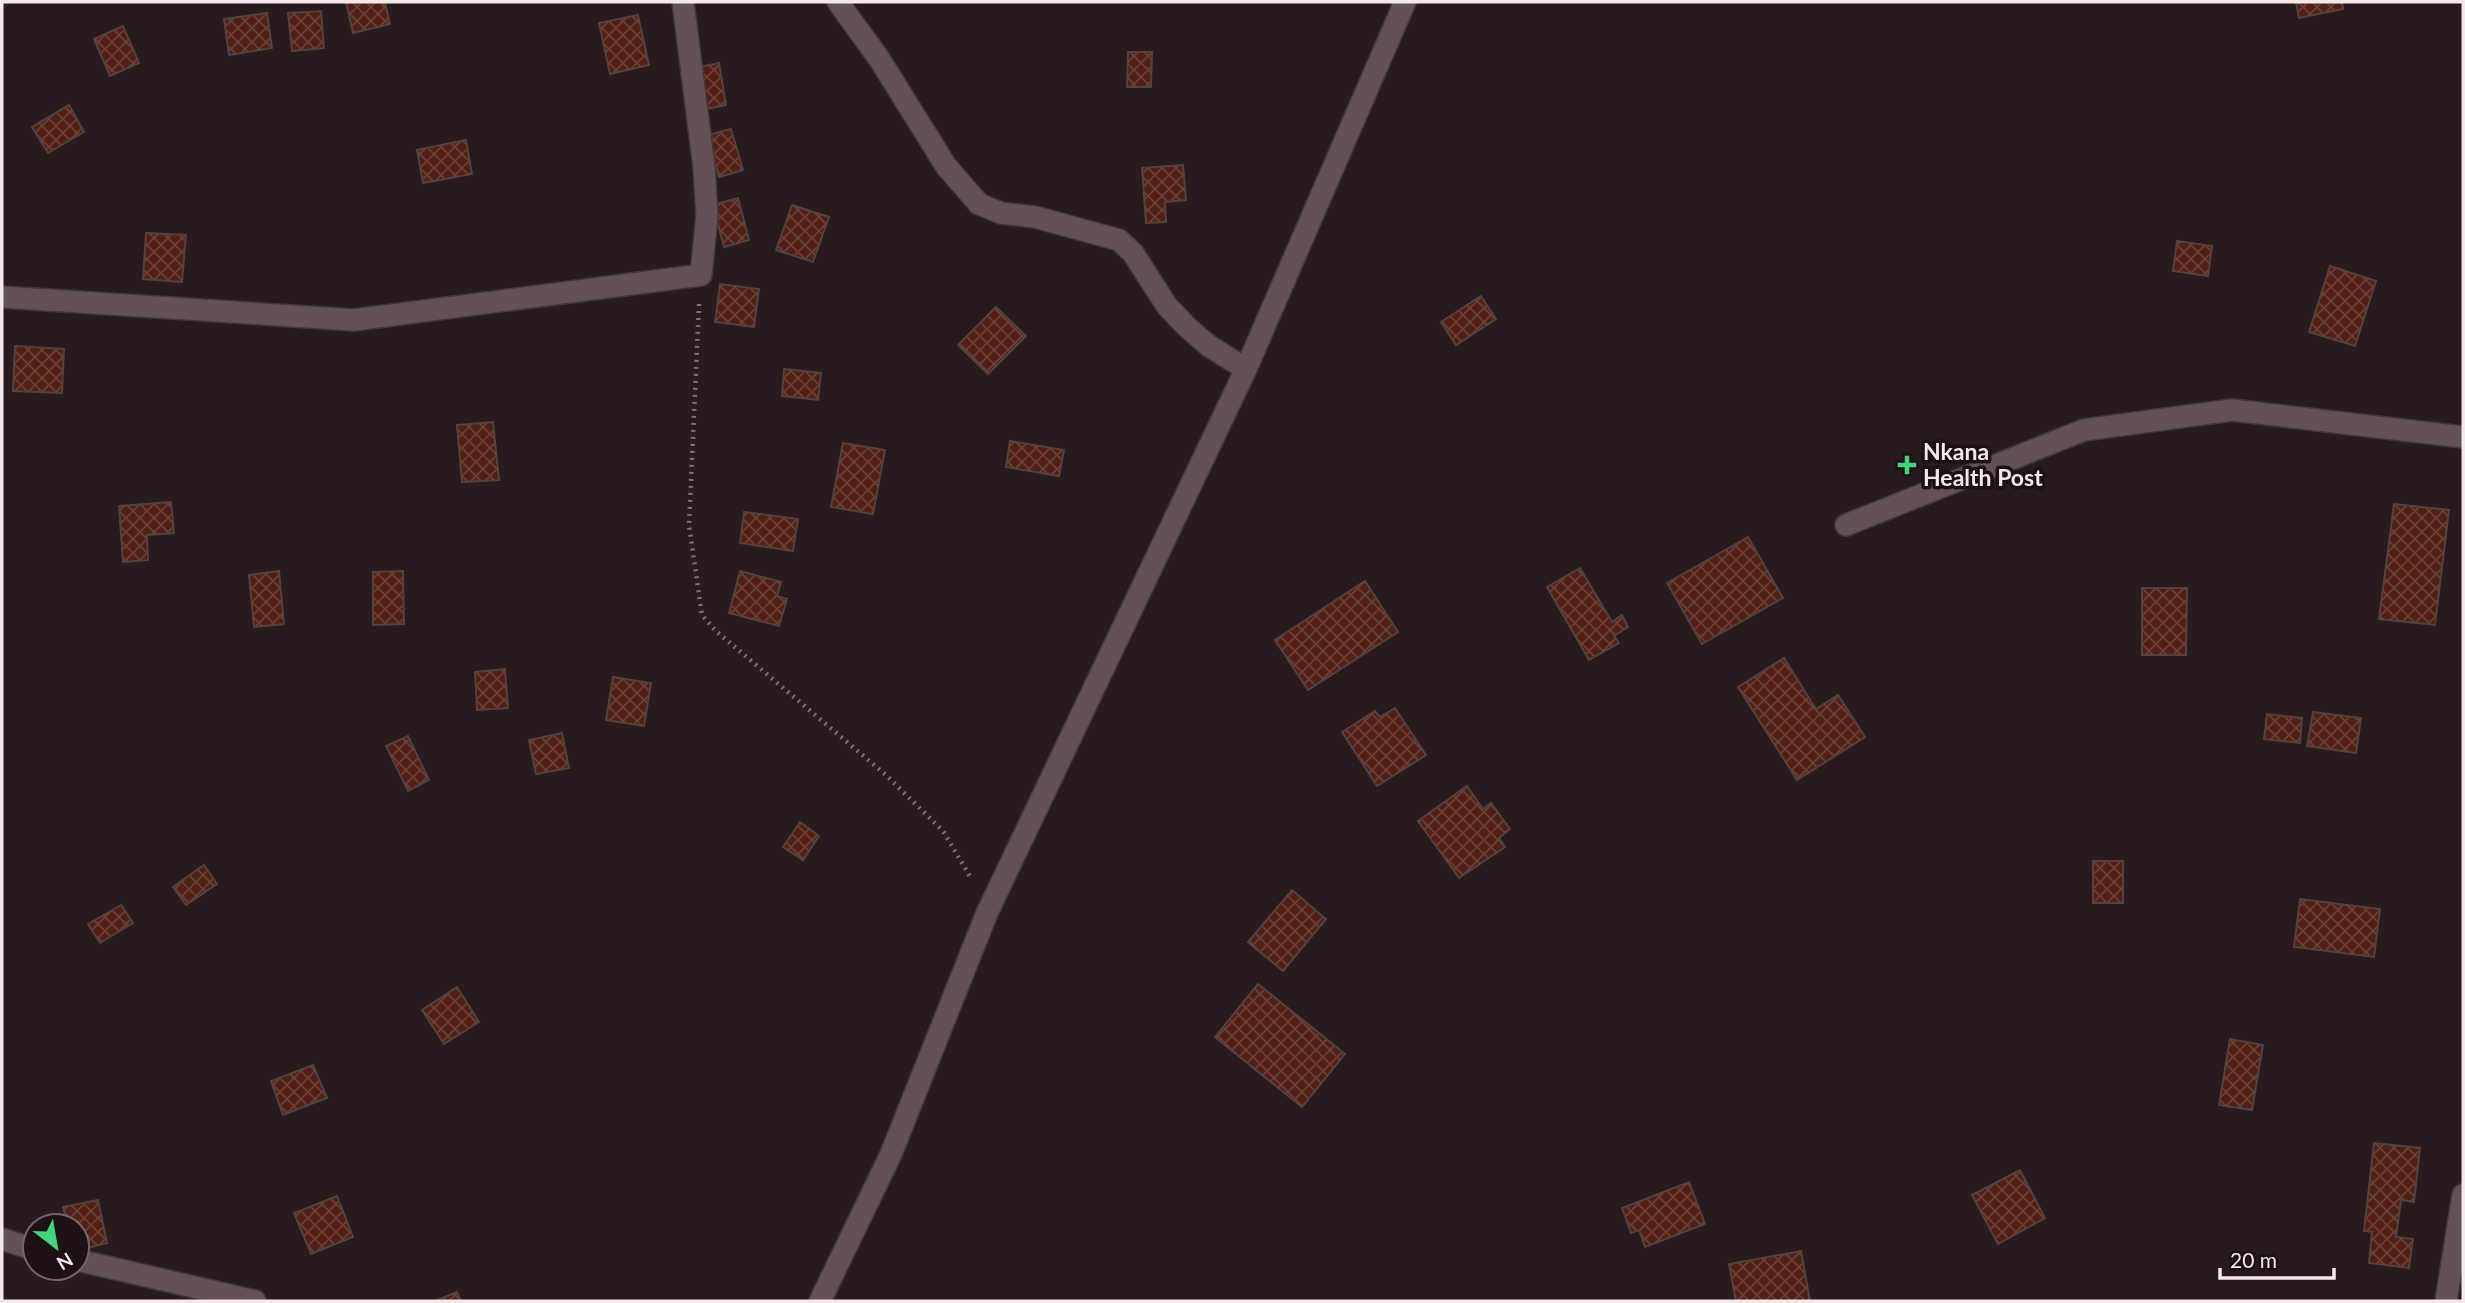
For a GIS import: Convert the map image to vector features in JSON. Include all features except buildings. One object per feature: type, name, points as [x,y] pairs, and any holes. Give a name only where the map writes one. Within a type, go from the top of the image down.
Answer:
[{"type":"street","points":[[2,297],[354,320],[701,275],[706,215],[704,179],[683,2]]},
{"type":"street","points":[[838,2],[880,60],[946,166],[979,204],[989,209],[1119,240],[1133,253],[1167,306],[1187,327],[1209,346],[1246,369]]},
{"type":"street","points":[[820,1301],[891,1154],[987,913],[1246,369],[1405,2]]},
{"type":"street","points":[[1846,525],[2084,430],[2098,428],[2231,410],[2463,437]]},
{"type":"street","points":[[2446,1301],[2463,1195]]},
{"type":"street","points":[[2,1239],[21,1245]]},
{"type":"street","points":[[91,1264],[255,1301]]},
{"type":"path","points":[[701,275],[689,525],[702,615],[716,631],[886,775],[943,831],[966,867],[987,913]]},
{"type":"place","name":"Nkana Health Post","points":[[1907,465]]}]
